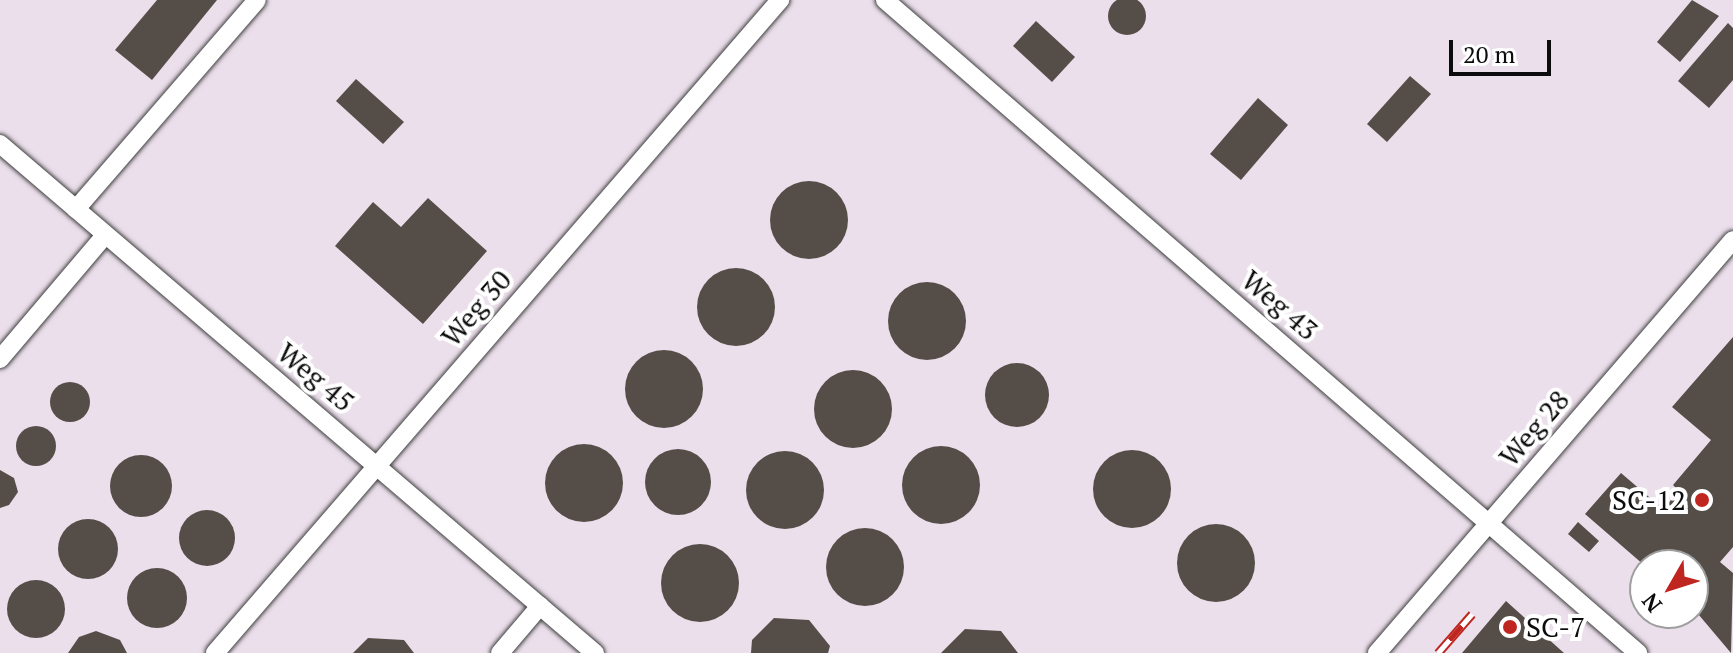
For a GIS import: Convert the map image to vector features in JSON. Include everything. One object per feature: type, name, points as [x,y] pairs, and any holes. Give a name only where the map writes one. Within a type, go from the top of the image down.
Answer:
[{"type":"lane","points":[[76,209],[257,0]]},
{"type":"lane","name":"Weg 30","points":[[215,653],[780,0]]},
{"type":"lane","name":"Weg 43","points":[[885,0],[1638,653]]},
{"type":"lane","name":"Weg 45","points":[[0,144],[595,653]]},
{"type":"lane","points":[[0,359],[105,235]]},
{"type":"lane","name":"Weg 28","points":[[1377,653],[1733,240]]},
{"type":"lane","points":[[500,653],[540,606]]},
{"type":"shaded area","points":[[0,0],[1733,0],[1733,653],[0,653]]},
{"type":"building","points":[[1127,-3],[1141,2],[1146,16],[1141,30],[1127,35],[1113,30],[1108,16],[1113,2]]},
{"type":"building","points":[[157,0],[217,0],[152,80],[115,50]]},
{"type":"building","points":[[1692,0],[1719,16],[1680,62],[1657,42]]},
{"type":"building","points":[[1036,21],[1075,57],[1052,82],[1013,46]]},
{"type":"building","points":[[1728,23],[1733,28],[1733,80],[1709,108],[1678,81]]},
{"type":"building","points":[[1410,76],[1431,94],[1387,142],[1367,124]]},
{"type":"building","points":[[356,79],[404,122],[383,144],[336,101]]},
{"type":"building","points":[[1258,98],[1288,125],[1241,180],[1210,154]]},
{"type":"building","points":[[809,181],[824,184],[841,198],[848,220],[845,235],[831,252],[809,259],[794,256],[777,242],[770,220],[773,205],[787,188]]},
{"type":"building","points":[[428,198],[487,251],[423,324],[335,246],[373,202],[401,227]]},
{"type":"building","points":[[736,268],[751,271],[768,285],[775,307],[772,322],[758,339],[736,346],[721,343],[704,329],[697,307],[700,292],[714,275]]},
{"type":"building","points":[[927,282],[942,285],[959,299],[966,321],[963,336],[949,353],[927,360],[912,357],[895,343],[888,321],[891,306],[905,289]]},
{"type":"building","name":"SC-12","points":[[1733,337],[1733,547],[1720,562],[1733,573],[1731,653],[1709,627],[1709,549],[1629,549],[1629,552],[1585,514],[1621,473],[1663,509],[1679,491],[1673,485],[1711,440],[1672,407]]},
{"type":"building","points":[[664,350],[679,353],[696,367],[703,389],[700,404],[686,421],[664,428],[649,425],[632,411],[625,389],[628,374],[642,357]]},
{"type":"building","points":[[1017,363],[1029,365],[1040,372],[1047,383],[1047,407],[1040,418],[1029,425],[1017,427],[1005,425],[994,418],[987,407],[985,395],[987,383],[994,372],[1005,365]]},
{"type":"building","points":[[853,370],[868,373],[881,381],[889,394],[892,409],[889,424],[881,437],[868,445],[853,448],[838,445],[825,437],[817,424],[814,409],[817,394],[825,381],[838,373]]},
{"type":"building","points":[[70,382],[84,388],[90,402],[84,416],[70,422],[56,416],[50,402],[56,388]]},
{"type":"building","points":[[36,426],[50,432],[56,446],[50,460],[36,466],[22,460],[16,446],[22,432]]},
{"type":"building","points":[[584,444],[599,447],[616,461],[623,483],[620,498],[606,515],[584,522],[569,519],[552,505],[545,483],[548,468],[562,451]]},
{"type":"building","points":[[941,446],[956,449],[973,463],[980,485],[977,500],[963,517],[941,524],[926,521],[909,507],[902,485],[905,470],[919,453]]},
{"type":"building","points":[[671,449],[685,449],[697,454],[706,463],[711,482],[709,495],[702,506],[685,515],[671,515],[659,510],[650,501],[645,489],[645,475],[650,463],[659,454]]},
{"type":"building","points":[[1132,450],[1147,453],[1164,467],[1171,489],[1168,504],[1154,521],[1132,528],[1117,525],[1100,511],[1093,489],[1096,474],[1110,457]]},
{"type":"building","points":[[785,451],[800,454],[817,468],[824,490],[821,505],[807,522],[785,529],[770,526],[753,512],[746,490],[749,475],[763,458]]},
{"type":"building","points":[[141,455],[153,457],[163,464],[170,474],[170,498],[163,508],[153,515],[141,517],[129,515],[119,508],[112,498],[110,486],[112,474],[119,464],[129,457]]},
{"type":"building","points":[[0,470],[14,478],[18,492],[9,505],[0,508]]},
{"type":"building","points":[[207,510],[227,518],[235,538],[227,558],[207,566],[187,558],[179,538],[187,518]]},
{"type":"building","points":[[88,519],[109,528],[118,549],[109,570],[88,579],[67,570],[58,549],[67,528]]},
{"type":"building","points":[[1578,522],[1599,541],[1589,552],[1568,534]]},
{"type":"building","points":[[1216,524],[1231,527],[1248,541],[1255,563],[1252,578],[1238,595],[1216,602],[1201,599],[1184,585],[1177,563],[1180,548],[1194,531]]},
{"type":"building","points":[[865,528],[880,531],[897,545],[904,567],[901,582],[887,599],[865,606],[850,603],[833,589],[826,567],[829,552],[843,535]]},
{"type":"building","points":[[700,544],[715,547],[732,561],[739,583],[736,598],[722,615],[700,622],[685,619],[668,605],[661,583],[664,568],[678,551]]},
{"type":"building","points":[[157,568],[178,577],[187,598],[178,619],[157,628],[136,619],[127,598],[136,577]]},
{"type":"building","points":[[36,580],[47,582],[56,589],[63,598],[63,620],[56,629],[47,636],[36,638],[25,636],[16,629],[9,620],[7,609],[9,598],[16,589],[25,582]]},
{"type":"building","name":"SC-7","points":[[1506,601],[1564,653],[1462,653]]},
{"type":"building","points":[[774,618],[809,620],[830,646],[828,653],[751,653],[752,640]]},
{"type":"building","points":[[965,629],[1001,631],[1018,653],[941,653]]},
{"type":"building","points":[[96,631],[120,640],[127,653],[68,653],[79,637]]},
{"type":"building","points":[[368,638],[404,640],[414,653],[353,653]]},
{"type":"railway","points":[[1438,653],[1472,614]]},
{"type":"place","name":"SC-12","points":[[1702,500]]},
{"type":"place","name":"SC-7","points":[[1510,627]]}]
